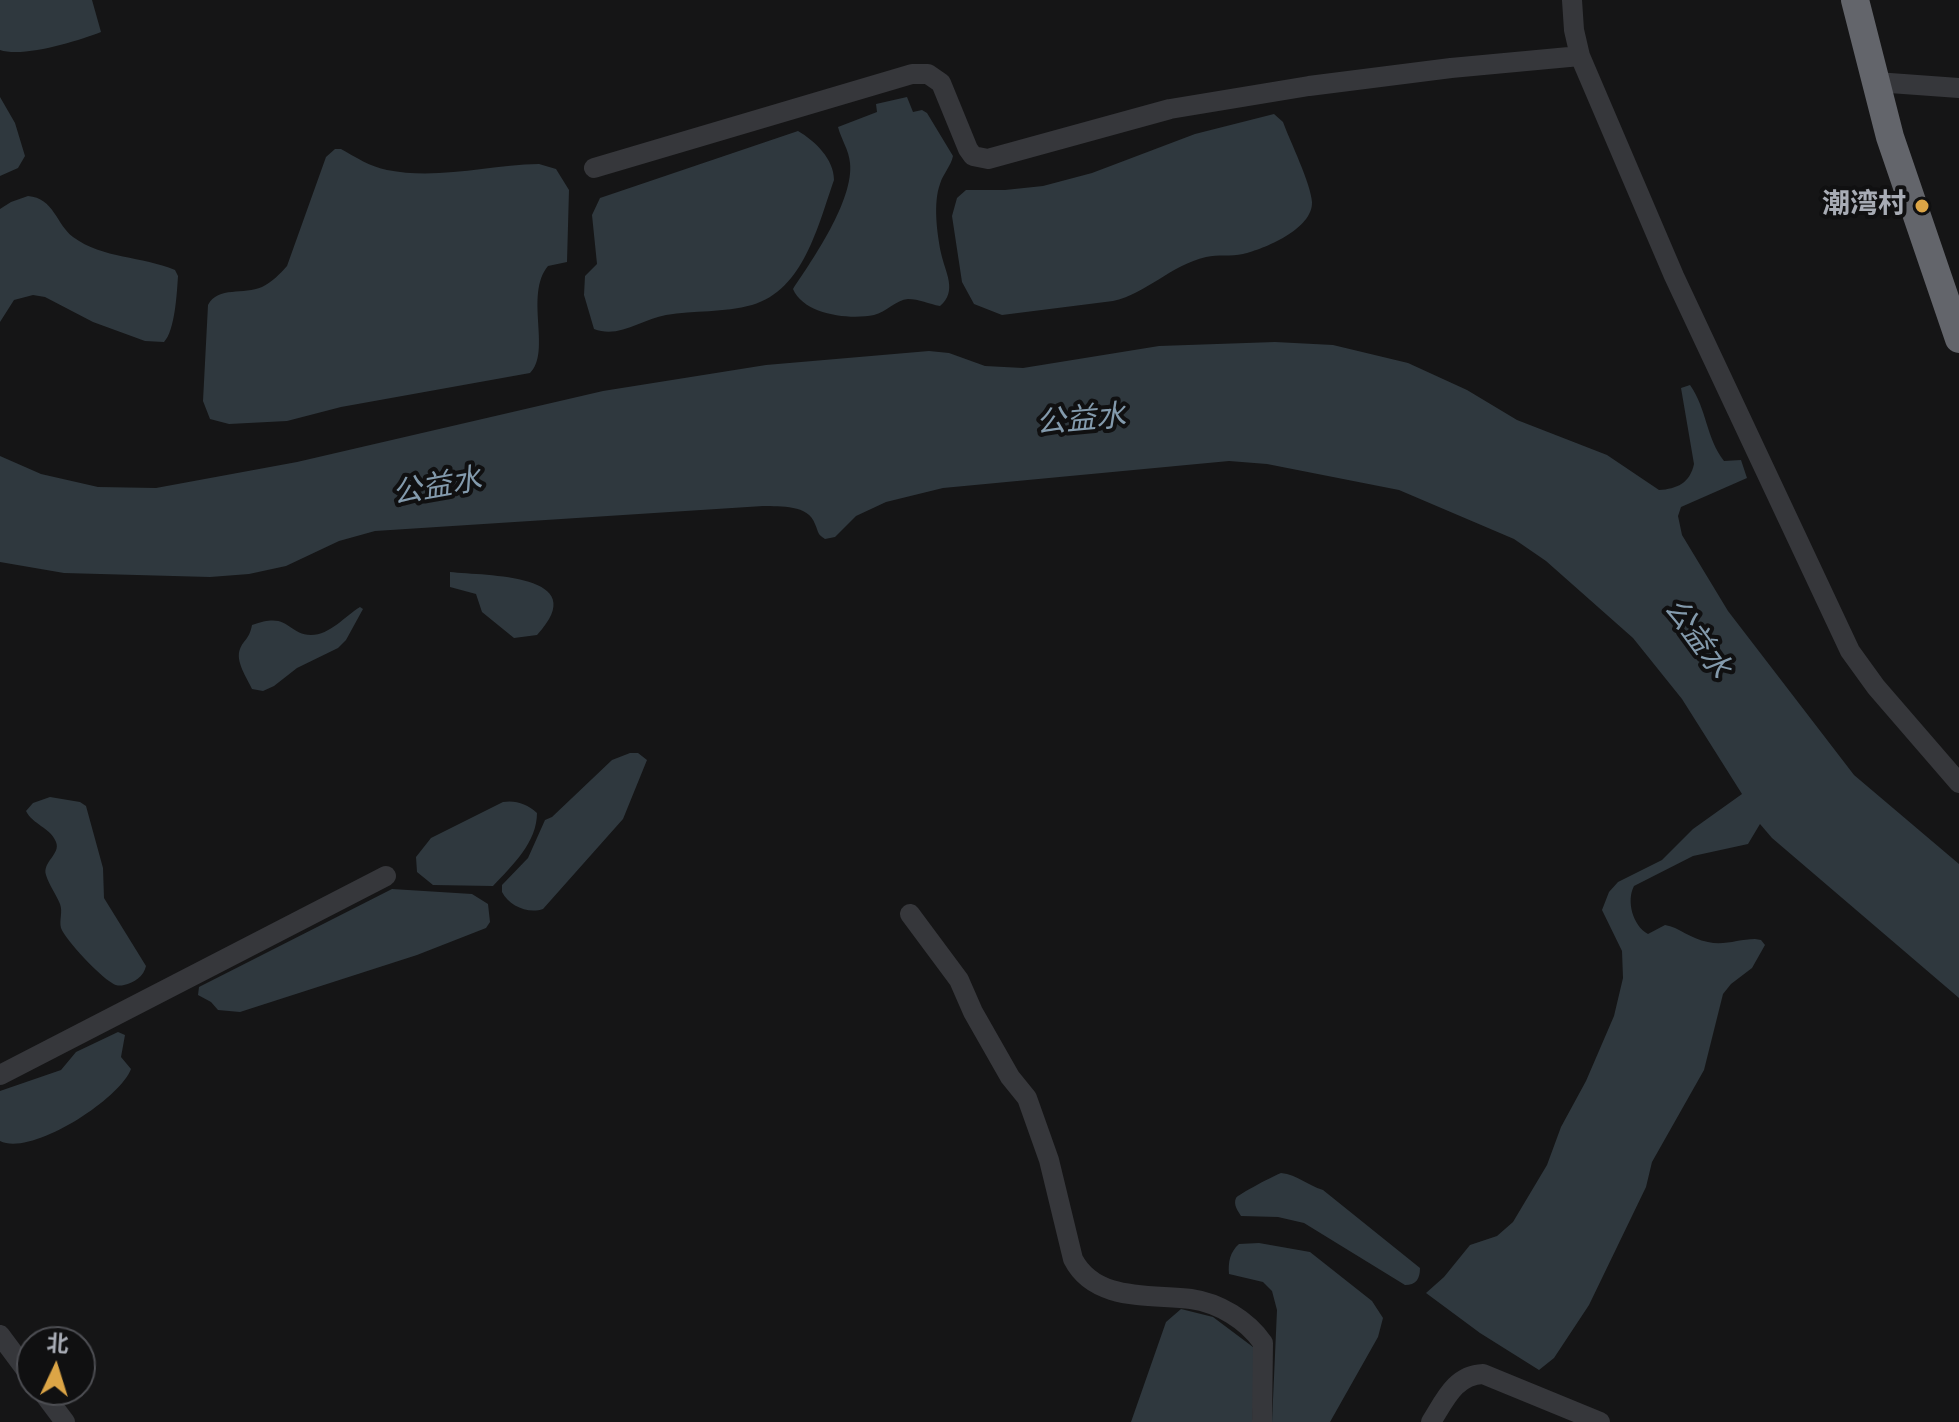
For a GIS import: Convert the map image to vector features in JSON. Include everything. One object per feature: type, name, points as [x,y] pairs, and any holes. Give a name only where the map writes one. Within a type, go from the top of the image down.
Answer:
[{"type":"highway","points":[[1855,0],[1904,181],[1959,339]]},
{"type":"street","points":[[1572,0],[1580,56],[1674,276],[1850,651],[1876,687],[1959,783]]},
{"type":"street","points":[[594,168],[912,74],[928,74],[941,83],[968,149],[973,156],[988,159],[1170,109],[1309,86],[1580,56]]},
{"type":"street","points":[[1876,82],[1959,88]]},
{"type":"street","points":[[0,1075],[386,876]]},
{"type":"street","points":[[910,914],[959,980],[980,1025],[1010,1077],[1027,1098],[1049,1160],[1073,1259],[1079,1271],[1100,1286],[1135,1296],[1193,1299],[1220,1308],[1248,1325],[1263,1343],[1262,1422]]},
{"type":"street","points":[[0,1335],[16,1356]]},
{"type":"street","points":[[1431,1422],[1456,1384],[1472,1375],[1483,1374],[1600,1422]]},
{"type":"water","points":[[0,0],[92,0],[101,32],[36,50],[0,50]]},
{"type":"water","points":[[0,97],[15,123],[25,156],[18,168],[0,176]]},
{"type":"water","points":[[907,97],[913,112],[922,110],[927,113],[953,156],[940,184],[936,209],[940,245],[949,281],[948,294],[940,306],[908,299],[874,315],[841,316],[817,310],[799,298],[793,289],[830,229],[846,194],[850,163],[838,127],[877,112],[876,104]]},
{"type":"water","points":[[1274,114],[1283,122],[1312,202],[1305,221],[1286,236],[1243,254],[1211,256],[1193,261],[1137,292],[1113,301],[1002,315],[974,304],[962,282],[952,216],[957,198],[966,190],[1043,186],[1092,173],[1195,134]]},
{"type":"water","points":[[798,131],[822,151],[831,165],[834,180],[806,254],[797,271],[784,285],[770,297],[741,308],[666,315],[612,332],[594,329],[584,295],[585,276],[597,264],[592,215],[600,198]]},
{"type":"water","points":[[335,149],[341,149],[375,167],[406,173],[444,173],[539,164],[556,169],[569,190],[567,262],[548,266],[541,278],[536,364],[530,373],[341,407],[287,421],[229,424],[210,419],[203,401],[208,305],[218,295],[262,287],[287,266],[326,157]]},
{"type":"water","points":[[28,196],[44,201],[67,232],[85,244],[175,270],[178,276],[175,311],[164,342],[145,341],[93,322],[45,297],[33,295],[14,300],[0,322],[0,209]]},
{"type":"water","name":"公益水","points":[[1275,342],[1333,345],[1408,363],[1467,390],[1517,420],[1607,455],[1659,490],[1682,484],[1692,471],[1694,464],[1681,388],[1690,385],[1718,452],[1724,461],[1741,460],[1747,478],[1681,507],[1678,516],[1682,535],[1728,611],[1854,775],[1959,864],[1959,998],[1772,838],[1760,824],[1748,844],[1693,856],[1634,886],[1632,913],[1638,925],[1648,934],[1665,925],[1708,942],[1755,939],[1765,945],[1752,968],[1723,994],[1704,1070],[1652,1162],[1646,1187],[1589,1305],[1554,1358],[1539,1370],[1480,1333],[1426,1293],[1444,1277],[1470,1245],[1497,1236],[1513,1222],[1547,1165],[1561,1127],[1586,1081],[1614,1016],[1623,978],[1622,951],[1602,910],[1609,892],[1618,882],[1662,860],[1693,829],[1742,794],[1682,699],[1633,638],[1546,561],[1514,539],[1399,490],[1267,464],[1229,461],[943,488],[886,502],[856,516],[835,537],[825,539],[806,513],[793,508],[763,506],[375,531],[339,541],[286,566],[249,574],[210,577],[64,573],[0,562],[0,456],[41,474],[98,487],[156,488],[297,462],[603,391],[766,365],[929,351],[949,353],[985,366],[1023,368],[1159,346]]},
{"type":"water","points":[[450,572],[509,577],[529,582],[544,589],[553,600],[551,615],[537,635],[514,638],[482,612],[476,594],[450,587]]},
{"type":"water","points":[[360,607],[363,609],[346,640],[338,648],[297,668],[274,686],[263,691],[252,689],[242,669],[239,654],[252,625],[274,621],[303,634],[318,634],[331,629]]},
{"type":"water","points":[[638,753],[647,760],[623,819],[543,909],[525,910],[514,905],[502,892],[502,885],[528,858],[545,820],[552,817],[612,760]]},
{"type":"water","points":[[50,797],[80,802],[86,806],[103,868],[104,898],[146,966],[141,976],[131,983],[118,986],[107,979],[76,949],[61,928],[61,907],[45,870],[56,850],[56,842],[26,811],[33,803]]},
{"type":"water","points":[[503,802],[517,802],[529,807],[537,813],[536,824],[522,852],[493,886],[433,885],[417,872],[416,857],[431,838]]},
{"type":"water","points":[[392,889],[472,894],[488,904],[490,922],[486,928],[417,955],[240,1012],[218,1010],[198,995],[199,987]]},
{"type":"water","points":[[118,1032],[125,1035],[121,1057],[131,1069],[110,1095],[52,1133],[14,1144],[0,1141],[0,1091],[61,1070],[76,1052]]},
{"type":"water","points":[[1281,1173],[1323,1190],[1420,1268],[1417,1281],[1405,1285],[1304,1223],[1278,1217],[1241,1216],[1235,1205],[1236,1198]]},
{"type":"water","points":[[1259,1243],[1310,1252],[1372,1301],[1383,1318],[1378,1337],[1330,1422],[1272,1422],[1277,1310],[1272,1291],[1263,1282],[1229,1274],[1230,1258],[1236,1247],[1239,1244]]},
{"type":"water","points":[[1181,1309],[1213,1317],[1257,1350],[1252,1422],[1131,1422],[1166,1322]]},
{"type":"place","name":"潮湾村","points":[[1922,206]]}]
